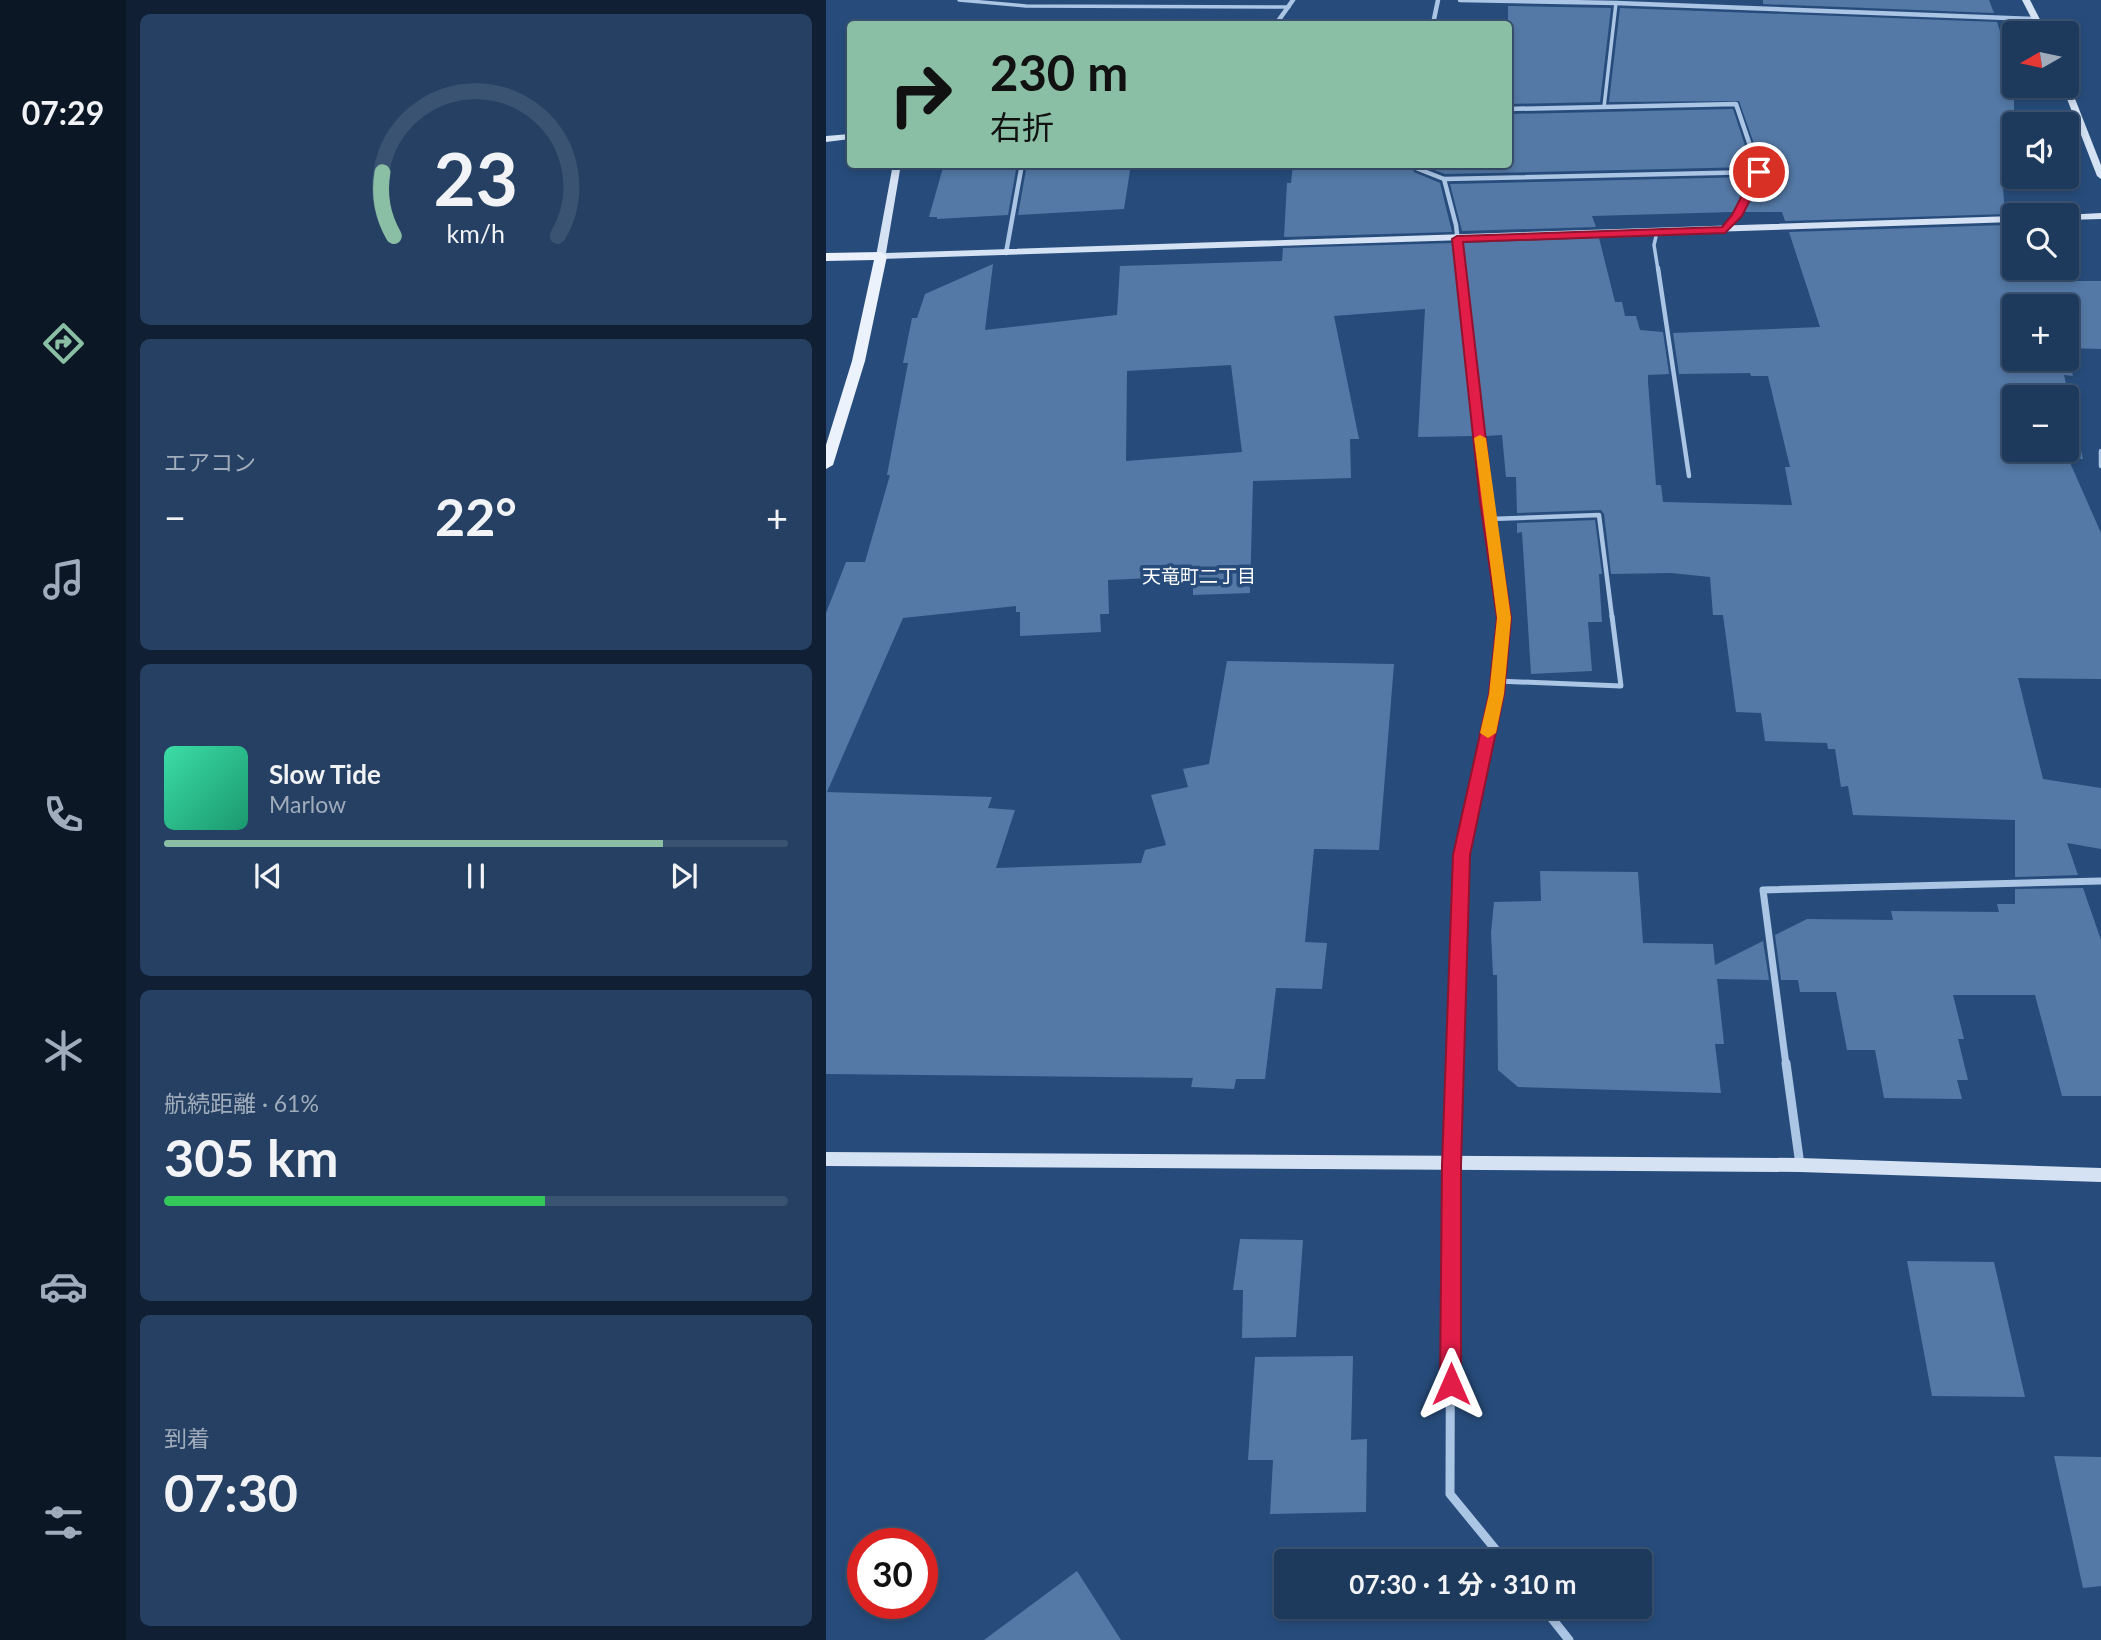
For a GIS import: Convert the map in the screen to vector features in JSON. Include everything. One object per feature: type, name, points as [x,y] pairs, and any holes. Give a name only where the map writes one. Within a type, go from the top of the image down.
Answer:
[{"type":"main road","points":[[826,257],[881,256],[876,289],[842,419],[826,465]]},
{"type":"street","points":[[1278,21],[1293,0]]},
{"type":"street","points":[[1434,21],[1438,0]]},
{"type":"street","points":[[1460,0],[1616,3],[2037,19]]},
{"type":"street","points":[[2026,0],[2037,19]]},
{"type":"street","points":[[2071,98],[2101,176]]},
{"type":"street","points":[[1512,109],[1736,104],[1759,172],[1737,216],[1725,230]]},
{"type":"street","points":[[826,139],[847,137]]},
{"type":"street","points":[[896,168],[881,256],[2002,219]]},
{"type":"street","points":[[1006,253],[1021,168]]},
{"type":"street","points":[[1416,168],[1444,179],[1759,172]]},
{"type":"street","points":[[1444,179],[1457,239],[1504,618],[1497,681],[1462,855],[1451,1165],[1450,1494],[1495,1549]]},
{"type":"street","points":[[2079,217],[2101,216]]},
{"type":"street","points":[[1800,1165],[1763,890],[2101,881]]},
{"type":"street","points":[[826,1159],[1451,1165],[1800,1165],[2101,1175]]},
{"type":"street","points":[[1552,1619],[1569,1640]]},
{"type":"lane","points":[[959,0],[1026,6],[1289,7]]},
{"type":"lane","points":[[1161,0],[1161,6]]},
{"type":"lane","points":[[1604,107],[1616,3]]},
{"type":"lane","points":[[1657,232],[1654,245],[1689,476]]},
{"type":"lane","points":[[2101,451],[2101,466]]},
{"type":"lane","points":[[1490,519],[1599,515],[1621,686],[1497,681]]},
{"type":"building","points":[[1763,0],[1989,0],[1994,13],[1763,4]]},
{"type":"building","points":[[1508,6],[1611,8],[1600,102],[1512,104],[1512,21],[1508,21]]},
{"type":"building","points":[[1620,8],[1997,22],[2002,38],[2002,98],[2014,98],[2014,112],[2002,112],[2001,162],[2004,203],[2002,203],[2002,214],[1785,221],[1782,212],[1744,212],[1764,172],[1739,101],[1609,102]]},
{"type":"building","points":[[1733,109],[1752,167],[1445,174],[1429,168],[1512,168],[1512,114]]},
{"type":"building","points":[[943,168],[1016,168],[1008,215],[937,219],[929,217]]},
{"type":"building","points":[[1026,168],[1130,168],[1124,209],[1018,215]]},
{"type":"building","points":[[1293,168],[1412,168],[1414,172],[1440,183],[1452,232],[1284,237],[1287,183],[1291,183]]},
{"type":"building","points":[[1751,177],[1733,212],[1592,216],[1596,227],[1462,231],[1450,184]]},
{"type":"building","points":[[2002,225],[2002,280],[2101,281],[2101,349],[2079,348],[2079,294],[2002,294],[2002,371],[2072,371],[2073,376],[2064,375],[2066,385],[2002,385],[2002,462],[2070,462],[2101,533],[2101,679],[2018,678],[2043,779],[2101,788],[2101,849],[2067,843],[2078,875],[2015,877],[2015,820],[1853,815],[1848,786],[1841,787],[1835,749],[1828,749],[1827,743],[1765,741],[1761,713],[1736,712],[1723,615],[1713,615],[1710,577],[1671,573],[1611,574],[1604,514],[1601,510],[1517,513],[1516,477],[1506,477],[1502,435],[1485,436],[1463,243],[1599,238],[1615,302],[1622,302],[1625,316],[1636,316],[1640,330],[1663,332],[1669,374],[1648,375],[1648,382],[1656,485],[1661,485],[1663,502],[1792,505],[1785,467],[1790,467],[1768,376],[1751,376],[1750,373],[1679,374],[1673,333],[1820,327],[1789,232]]},
{"type":"building","points":[[1453,243],[1474,436],[1418,437],[1425,309],[1334,316],[1359,439],[1350,439],[1351,478],[1253,481],[1250,593],[1193,595],[1193,576],[1108,580],[1109,614],[1100,614],[1101,632],[1020,636],[1020,612],[1016,612],[1016,606],[903,618],[827,792],[992,797],[988,808],[1015,810],[996,868],[1141,863],[1145,850],[1166,845],[1151,795],[1188,787],[1183,769],[1209,764],[1227,661],[1394,664],[1379,850],[1314,849],[1305,942],[1327,943],[1322,989],[1276,988],[1265,1079],[1236,1079],[1234,1089],[1191,1087],[1193,1078],[826,1074],[826,613],[846,562],[865,562],[890,475],[887,475],[908,363],[903,363],[912,318],[917,318],[925,294],[993,264],[985,330],[1117,315],[1120,266],[1282,261],[1283,248]],"holes":[[[1231,365],[1242,452],[1126,461],[1127,371]]]},
{"type":"building","points":[[2079,441],[2083,459],[2079,459]]},
{"type":"building","points":[[1595,520],[1602,574],[1599,574],[1602,622],[1588,622],[1592,671],[1531,674],[1522,532],[1517,533],[1517,523]]},
{"type":"building","points":[[1540,871],[1638,872],[1643,943],[1713,944],[1715,965],[1763,941],[1769,980],[1717,979],[1724,1044],[1715,1044],[1721,1093],[1518,1087],[1498,1070],[1497,975],[1493,975],[1491,933],[1494,902],[1541,901]]},
{"type":"building","points":[[2083,888],[2101,940],[2101,1096],[2062,1096],[2035,995],[1953,995],[1964,1039],[1958,1039],[1968,1080],[1957,1080],[1962,1099],[1884,1098],[1875,1050],[1847,1050],[1836,992],[1800,992],[1798,980],[1781,980],[1775,935],[1807,919],[1893,920],[1891,911],[1999,912],[1997,904],[2015,904],[2015,889]]},
{"type":"building","points":[[1240,1239],[1303,1240],[1296,1337],[1242,1338],[1243,1290],[1233,1290]]},
{"type":"building","points":[[1907,1261],[1994,1262],[2025,1397],[1932,1396]]},
{"type":"building","points":[[1353,1356],[1351,1440],[1367,1439],[1366,1512],[1270,1514],[1273,1460],[1248,1460],[1255,1357]]},
{"type":"building","points":[[2054,1456],[2101,1457],[2101,1586],[2083,1588]]},
{"type":"building","points":[[1077,1571],[1121,1640],[984,1640]]},
{"type":"slow traffic","points":[[1480,438],[1504,618],[1496,694],[1488,733]]},
{"type":"district","name":"天竜町二丁目","points":[[1199,576]]},
{"type":"route","points":[[1451,1384],[1451,1165],[1462,855],[1496,694],[1504,618],[1487,501],[1457,239],[1725,230],[1737,216],[1759,172]]}]
